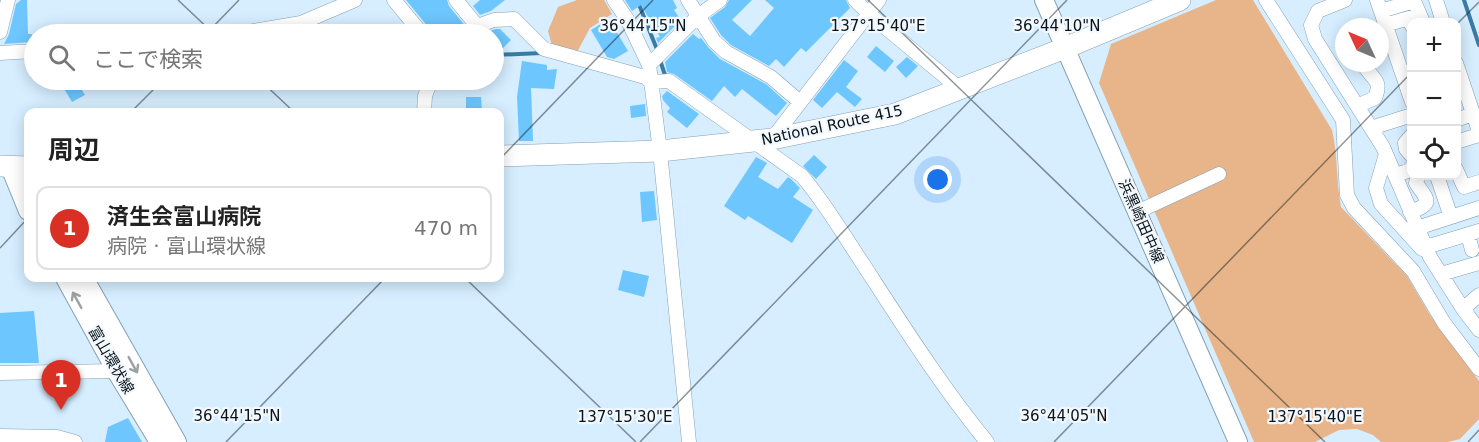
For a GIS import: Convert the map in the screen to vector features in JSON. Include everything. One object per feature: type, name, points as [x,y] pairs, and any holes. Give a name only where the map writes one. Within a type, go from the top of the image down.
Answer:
[{"type":"highway","name":"National Route 415","points":[[504,156],[660,151],[762,140],[895,114],[1065,48],[1180,0]]},
{"type":"main road","name":"浜黒崎田中線","points":[[1044,0],[1238,442]]},
{"type":"main road","points":[[10,163],[24,182]]},
{"type":"main road","points":[[10,163],[24,200]]},
{"type":"main road","name":"富山環状線","points":[[67,282],[116,371],[159,442]]},
{"type":"main road","name":"富山環状線","points":[[86,282],[177,442]]},
{"type":"street","points":[[0,32],[7,0]]},
{"type":"street","points":[[295,24],[355,0]]},
{"type":"street","points":[[394,0],[414,24]]},
{"type":"street","points":[[456,0],[475,24]]},
{"type":"street","points":[[614,0],[627,19],[649,65],[660,151],[689,442]]},
{"type":"street","points":[[688,0],[714,41],[726,52],[771,78],[800,102]]},
{"type":"street","points":[[649,65],[697,17],[720,0]]},
{"type":"street","points":[[855,0],[960,89]]},
{"type":"street","points":[[762,140],[800,102],[879,0]]},
{"type":"street","points":[[1266,0],[1342,120],[1347,195],[1354,208],[1413,271],[1444,323],[1479,369]]},
{"type":"street","points":[[1344,0],[1318,11],[1311,26],[1315,39],[1386,154],[1428,252],[1462,309],[1479,330]]},
{"type":"street","points":[[1436,0],[1441,18]]},
{"type":"street","points":[[1379,6],[1414,1],[1421,18]]},
{"type":"street","points":[[1389,24],[1407,18]]},
{"type":"street","points":[[483,24],[494,20],[514,20],[544,49],[645,77],[651,82],[669,81],[762,140],[815,191],[950,394],[987,442]]},
{"type":"street","points":[[1389,49],[1406,69]]},
{"type":"street","points":[[0,53],[24,52]]},
{"type":"street","points":[[1357,106],[1376,98],[1379,88],[1369,72]]},
{"type":"street","points":[[424,108],[427,90]]},
{"type":"street","points":[[1461,140],[1479,133],[1473,114],[1462,98]]},
{"type":"street","points":[[1461,118],[1473,114]]},
{"type":"street","points":[[1371,128],[1407,117]]},
{"type":"street","points":[[1386,154],[1376,188],[1382,204],[1428,252]]},
{"type":"street","points":[[1395,175],[1407,171]]},
{"type":"street","points":[[1137,213],[1220,174]]},
{"type":"street","points":[[1410,212],[1424,207],[1427,202],[1426,195],[1416,183],[1417,180]]},
{"type":"street","points":[[1438,180],[1451,217]]},
{"type":"street","points":[[1461,180],[1464,187],[1479,182]]},
{"type":"street","points":[[1417,228],[1479,208]]},
{"type":"street","points":[[1428,252],[1473,233],[1472,250]]},
{"type":"street","points":[[1441,274],[1479,263]]},
{"type":"street","points":[[1462,309],[1479,294]]},
{"type":"street","points":[[0,373],[116,371]]},
{"type":"street","points":[[0,436],[57,437],[75,442]]},
{"type":"shaded area","points":[[577,0],[604,0],[612,14],[590,28],[576,54],[553,49],[548,31],[558,7]]},
{"type":"shaded area","points":[[1216,0],[1253,0],[1332,130],[1341,207],[1407,276],[1430,315],[1479,381],[1479,419],[1460,439],[1448,442],[1381,442],[1373,435],[1357,429],[1339,430],[1315,442],[1254,442],[1099,83],[1111,44]]},
{"type":"building","points":[[21,0],[27,0],[28,24],[24,24],[24,43],[4,44],[9,34],[16,4]]},
{"type":"building","points":[[406,0],[447,0],[464,24],[426,24]]},
{"type":"building","points":[[480,0],[505,0],[491,11],[480,15],[473,6]]},
{"type":"building","points":[[625,0],[673,0],[677,8],[674,10],[681,20],[658,43],[656,38],[660,37],[641,5],[632,11]]},
{"type":"building","points":[[729,0],[752,0],[732,20],[750,36],[774,8],[765,0],[846,0],[850,8],[806,52],[801,48],[784,67],[776,59],[769,66],[731,45],[721,35],[710,18],[725,7]]},
{"type":"building","points":[[609,19],[628,51],[614,59],[607,57],[591,30]]},
{"type":"building","points":[[504,33],[511,40],[504,47]]},
{"type":"building","points":[[693,34],[701,38],[720,59],[766,84],[787,103],[776,116],[742,89],[735,97],[724,86],[712,101],[674,74],[667,72],[665,62]]},
{"type":"building","points":[[876,46],[894,61],[885,72],[867,57]]},
{"type":"building","points":[[907,57],[918,66],[906,78],[896,67]]},
{"type":"building","points":[[844,60],[858,71],[846,87],[862,99],[855,107],[837,92],[822,108],[813,100]]},
{"type":"building","points":[[522,61],[547,65],[547,70],[557,69],[554,89],[531,88],[533,141],[519,141],[517,97]]},
{"type":"building","points":[[65,90],[82,90],[85,95],[72,102]]},
{"type":"building","points":[[667,91],[699,114],[687,128],[667,112],[670,108],[662,96]]},
{"type":"building","points":[[466,97],[481,97],[482,108],[466,108]]},
{"type":"building","points":[[645,104],[646,116],[631,118],[630,106]]},
{"type":"building","points":[[814,155],[827,167],[816,179],[803,166]]},
{"type":"building","points":[[756,157],[767,163],[758,177],[778,189],[788,177],[800,188],[793,197],[813,210],[792,243],[748,216],[745,220],[724,206]]},
{"type":"building","points":[[654,191],[657,220],[642,222],[640,192]]},
{"type":"building","points":[[623,270],[649,276],[644,297],[618,290]]},
{"type":"building","points":[[34,311],[39,363],[0,363],[0,313]]},
{"type":"building","points":[[128,418],[142,442],[105,442],[108,427]]},
{"type":"waterway","points":[[635,0],[658,52]]},
{"type":"waterway","points":[[1464,0],[1479,45]]},
{"type":"waterway","points":[[504,55],[542,53]]},
{"type":"waterway","points":[[660,60],[666,78]]},
{"type":"place","name":"済生会富山病院","points":[[61,410]]}]
